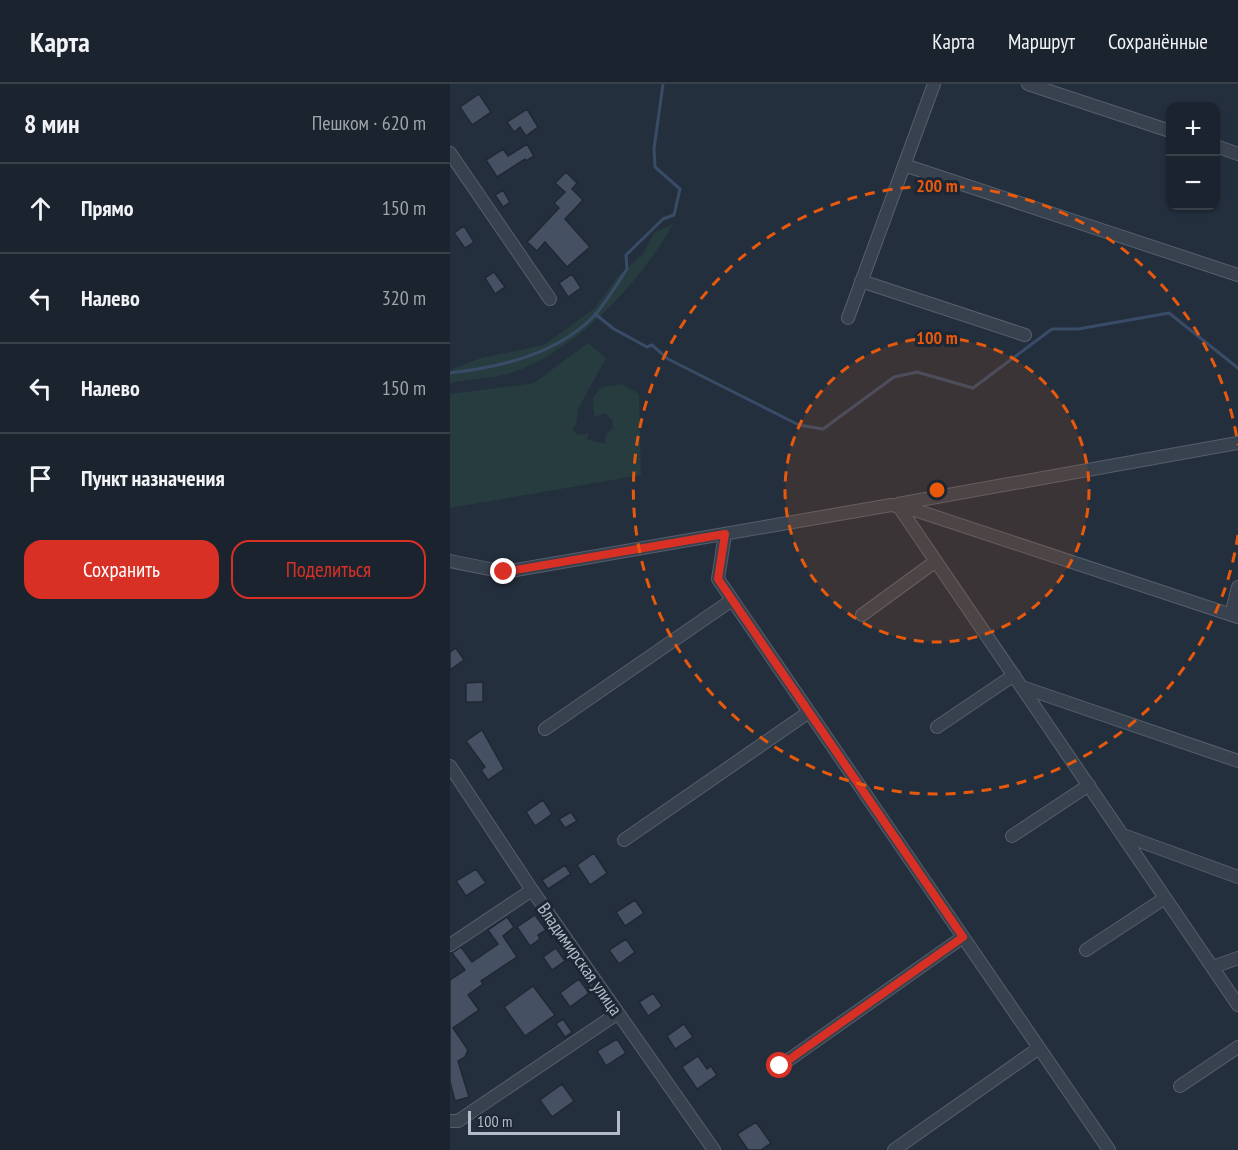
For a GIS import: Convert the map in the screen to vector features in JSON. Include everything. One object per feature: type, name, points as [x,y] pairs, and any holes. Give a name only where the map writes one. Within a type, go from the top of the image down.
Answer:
[{"type":"street","points":[[848,318],[934,84]]},
{"type":"street","points":[[1028,84],[1166,130]]},
{"type":"street","points":[[1220,148],[1238,154]]},
{"type":"street","points":[[450,153],[550,299]]},
{"type":"street","points":[[904,165],[1238,275]]},
{"type":"street","points":[[861,281],[1026,335]]},
{"type":"street","points":[[450,561],[504,572],[895,506],[1238,443]]},
{"type":"street","points":[[895,506],[936,561],[1238,1005]]},
{"type":"street","points":[[895,506],[929,514],[1234,616],[1238,587]]},
{"type":"street","points":[[725,534],[718,579],[1109,1150]]},
{"type":"street","points":[[862,615],[936,561]]},
{"type":"street","points":[[545,729],[732,600]]},
{"type":"street","points":[[937,727],[1014,675]]},
{"type":"street","points":[[1022,687],[1238,761]]},
{"type":"street","points":[[624,840],[809,712]]},
{"type":"street","name":"Владимирская улица","points":[[450,766],[532,890],[714,1150]]},
{"type":"street","points":[[1012,836],[1089,785]]},
{"type":"street","points":[[1123,835],[1238,877]]},
{"type":"street","points":[[450,945],[532,890]]},
{"type":"street","points":[[1086,950],[1166,898]]},
{"type":"street","points":[[780,1066],[963,937]]},
{"type":"street","points":[[1213,968],[1238,958]]},
{"type":"street","points":[[450,1121],[458,1121],[618,1013]]},
{"type":"street","points":[[1180,1086],[1238,1047]]},
{"type":"street","points":[[894,1150],[1039,1048]]},
{"type":"green space","points":[[673,224],[659,247],[625,291],[605,312],[561,347],[514,372],[450,383],[450,370],[481,358],[544,345],[595,308],[619,275],[642,255],[655,232]]},
{"type":"green space","points":[[588,343],[606,358],[579,407],[576,425],[572,430],[578,435],[589,433],[587,439],[605,444],[606,434],[613,428],[612,420],[605,413],[594,417],[593,398],[602,387],[622,384],[639,394],[641,475],[450,508],[450,394],[534,383]]},
{"type":"building","points":[[479,94],[491,112],[472,125],[460,107]]},
{"type":"building","points":[[527,109],[538,127],[526,136],[520,127],[514,132],[507,122]]},
{"type":"building","points":[[527,144],[534,156],[526,161],[525,159],[497,177],[486,160],[503,149],[508,156]]},
{"type":"building","points":[[566,172],[577,183],[572,189],[583,200],[565,219],[590,247],[567,267],[545,242],[537,251],[527,242],[559,208],[554,203],[565,192],[555,183]]},
{"type":"building","points":[[503,190],[510,202],[503,207],[495,195]]},
{"type":"building","points":[[464,226],[474,242],[465,248],[454,233]]},
{"type":"building","points":[[494,272],[505,287],[495,294],[485,278]]},
{"type":"building","points":[[572,274],[581,288],[568,297],[559,283]]},
{"type":"building","points":[[456,648],[464,660],[450,670],[450,652]]},
{"type":"building","points":[[483,682],[483,702],[466,702],[466,683]]},
{"type":"building","points":[[482,730],[504,769],[488,780],[481,770],[485,767],[466,741]]},
{"type":"building","points":[[543,800],[552,814],[535,826],[526,812]]},
{"type":"building","points":[[571,812],[577,821],[565,828],[559,819]]},
{"type":"building","points":[[594,853],[607,873],[590,885],[577,865]]},
{"type":"building","points":[[565,865],[571,874],[548,889],[542,880]]},
{"type":"building","points":[[476,869],[486,883],[466,896],[456,881]]},
{"type":"building","points":[[635,900],[644,913],[625,926],[616,912]]},
{"type":"building","points":[[535,915],[546,930],[538,935],[540,939],[530,946],[517,927]]},
{"type":"building","points":[[507,917],[514,927],[503,936],[517,957],[481,981],[483,984],[468,995],[479,1010],[453,1028],[468,1050],[465,1057],[458,1061],[469,1097],[455,1101],[450,1082],[450,980],[465,970],[452,953],[461,947],[472,962],[498,944],[488,930]]},
{"type":"building","points":[[626,939],[635,952],[619,964],[609,950]]},
{"type":"building","points":[[556,948],[565,961],[552,970],[543,957]]},
{"type":"building","points":[[579,979],[589,993],[570,1007],[560,993]]},
{"type":"building","points":[[533,986],[555,1015],[525,1036],[504,1007]]},
{"type":"building","points":[[653,993],[662,1006],[648,1016],[639,1002]]},
{"type":"building","points":[[563,1019],[572,1032],[565,1037],[556,1024]]},
{"type":"building","points":[[684,1024],[693,1037],[675,1049],[667,1036]]},
{"type":"building","points":[[617,1039],[626,1053],[606,1066],[597,1051]]},
{"type":"building","points":[[698,1056],[707,1069],[711,1066],[717,1075],[697,1089],[682,1067]]},
{"type":"building","points":[[562,1084],[574,1101],[552,1117],[540,1100]]},
{"type":"building","points":[[756,1122],[771,1143],[761,1150],[748,1150],[737,1134]]},
{"type":"waterway","points":[[450,373],[509,362],[564,340],[595,315],[608,298],[627,269],[626,255],[663,219],[674,215],[680,189],[655,167],[654,149],[663,84]]},
{"type":"waterway","points":[[595,314],[614,329],[647,347],[652,345],[668,359],[799,425],[823,429],[894,377],[917,372],[973,388],[1052,329],[1078,329],[1169,313],[1238,368]]},
{"type":"route","points":[[504,572],[725,534],[718,579],[963,937],[780,1066]]}]
